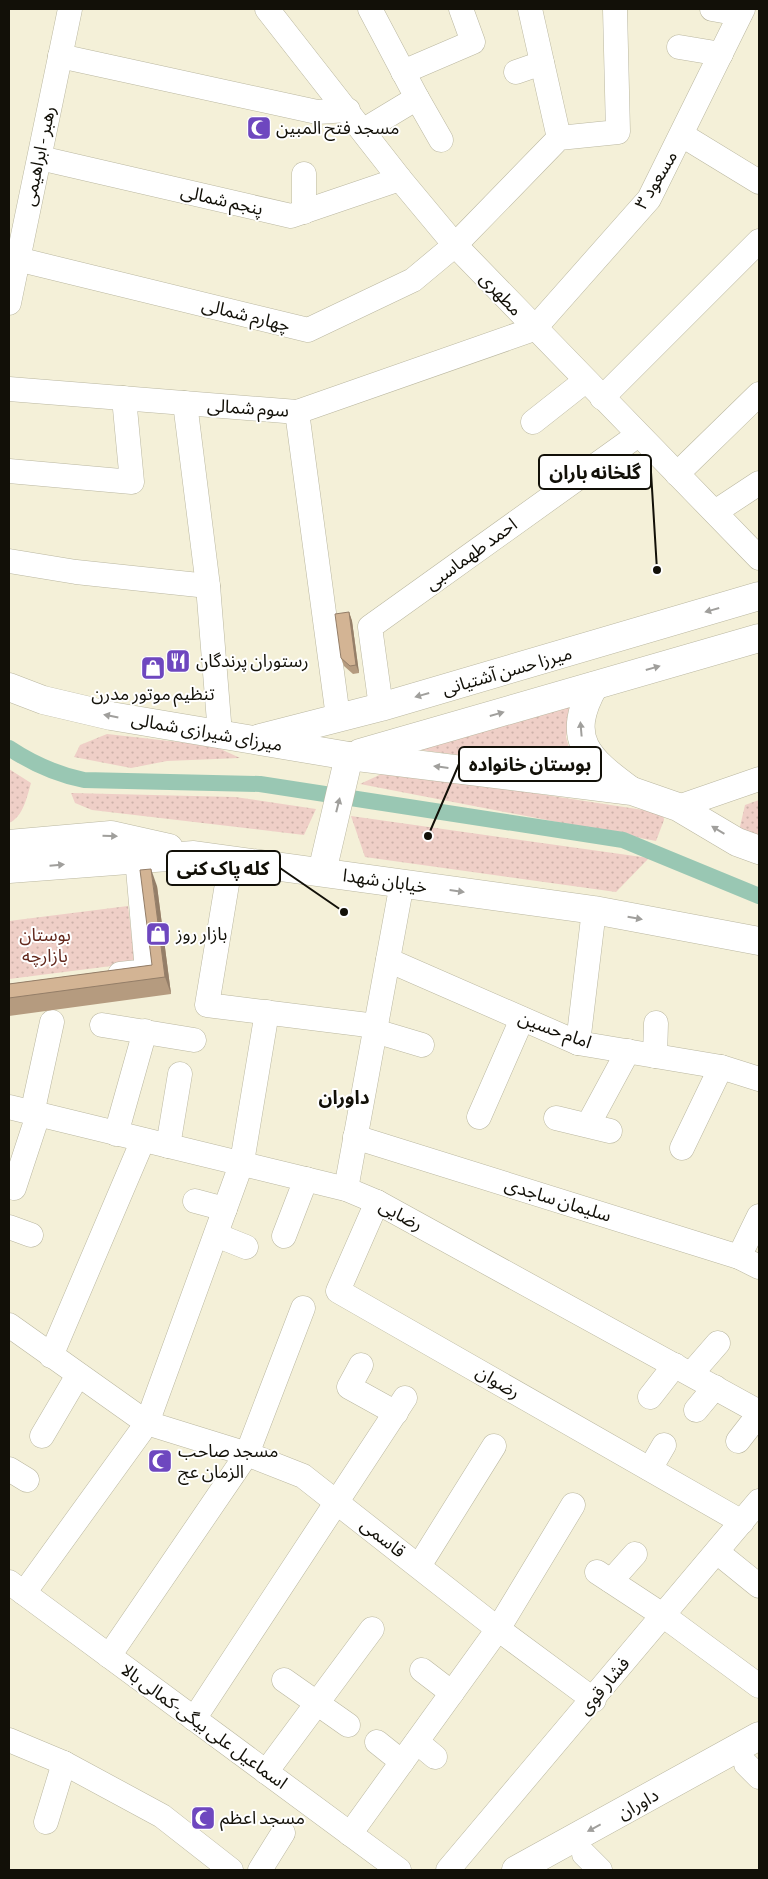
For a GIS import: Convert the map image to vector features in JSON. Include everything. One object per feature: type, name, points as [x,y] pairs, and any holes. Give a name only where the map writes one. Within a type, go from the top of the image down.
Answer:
[{"type":"main road","name":"میرزا حسن آشتیانی","points":[[252,740],[452,687],[759,596]]},
{"type":"main road","points":[[347,766],[460,725],[759,638]]},
{"type":"main road","points":[[594,686],[585,702],[581,716],[580,732],[585,746],[592,758],[605,771],[632,791]]},
{"type":"main road","name":"میرزای شیرازی شمالی","points":[[9,687],[43,700],[111,716],[252,740],[347,766]]},
{"type":"main road","points":[[452,687],[460,725]]},
{"type":"main road","points":[[347,766],[632,791],[678,807],[737,842],[759,850]]},
{"type":"main road","points":[[322,872],[347,766]]},
{"type":"main road","points":[[9,844],[111,835],[136,849]]},
{"type":"main road","points":[[9,869],[136,849]]},
{"type":"main road","name":"خیابان شهدا","points":[[136,849],[322,872],[594,910],[759,941]]},
{"type":"main road","name":"داوران","points":[[554,1870],[592,1862],[657,1804],[759,1736]]},
{"type":"main road","name":"داوران","points":[[516,1870],[657,1804],[755,1766]]},
{"type":"street","name":"رهبر - ابراهیمی","points":[[9,303],[19,201],[40,158],[70,9]]},
{"type":"street","name":"مطهری","points":[[267,9],[364,130],[400,179],[455,245],[534,329],[759,558]]},
{"type":"street","points":[[370,9],[441,140]]},
{"type":"street","points":[[403,72],[473,42],[461,9]]},
{"type":"street","points":[[530,9],[559,138],[618,132],[614,9]]},
{"type":"street","points":[[712,9],[742,11]]},
{"type":"street","name":"مسعود ۳","points":[[534,329],[648,199],[682,135],[742,11]]},
{"type":"street","points":[[680,47],[721,54]]},
{"type":"street","points":[[60,56],[317,112],[348,110]]},
{"type":"street","points":[[516,72],[542,63]]},
{"type":"street","points":[[364,130],[417,98]]},
{"type":"street","points":[[682,135],[759,182]]},
{"type":"street","name":"چهارم شمالی","points":[[13,258],[308,330],[412,280],[455,245],[559,138]]},
{"type":"street","name":"پنجم شمالی","points":[[40,158],[291,216],[400,179]]},
{"type":"street","points":[[304,174],[304,212]]},
{"type":"street","points":[[602,398],[759,241]]},
{"type":"street","name":"سوم شمالی","points":[[9,389],[297,412],[534,329]]},
{"type":"street","points":[[533,422],[585,381]]},
{"type":"street","points":[[677,474],[759,394]]},
{"type":"street","points":[[9,471],[132,482],[124,398]]},
{"type":"street","points":[[185,403],[208,586],[220,734]]},
{"type":"street","points":[[297,412],[338,717]]},
{"type":"street","name":"احمد طهماسبی","points":[[381,707],[370,626],[638,435]]},
{"type":"street","points":[[715,512],[759,483]]},
{"type":"street","points":[[9,561],[76,572],[208,586]]},
{"type":"street","points":[[678,807],[759,779]]},
{"type":"street","points":[[97,977],[147,971],[136,849]]},
{"type":"street","points":[[231,860],[207,1005],[375,1028],[422,1045]]},
{"type":"street","points":[[346,1189],[402,883]]},
{"type":"street","points":[[578,1043],[594,910]]},
{"type":"street","name":"امام حسین","points":[[388,960],[578,1043],[721,1067],[759,1080]]},
{"type":"street","points":[[16,1588],[147,1423],[242,1162],[267,1012]]},
{"type":"street","points":[[479,1117],[522,1018]]},
{"type":"street","points":[[14,1188],[35,1114],[52,1022]]},
{"type":"street","points":[[655,1056],[656,1023]]},
{"type":"street","points":[[102,1025],[194,1040]]},
{"type":"street","points":[[116,1134],[144,1031]]},
{"type":"street","points":[[556,1118],[599,1128],[628,1051]]},
{"type":"street","points":[[682,1148],[721,1067]]},
{"type":"street","points":[[168,1146],[180,1074]]},
{"type":"street","name":"رضایی","points":[[9,1107],[116,1134],[242,1162],[346,1189],[377,1202],[759,1411]]},
{"type":"street","name":"سلیمان ساجدی","points":[[356,1137],[749,1262]]},
{"type":"street","points":[[51,1356],[143,1140]]},
{"type":"street","points":[[284,1236],[306,1179]]},
{"type":"street","points":[[195,1201],[225,1209]]},
{"type":"street","name":"رضوان","points":[[377,1202],[338,1292],[742,1522]]},
{"type":"street","points":[[749,1262],[759,1216]]},
{"type":"street","points":[[9,1227],[31,1235]]},
{"type":"street","points":[[216,1235],[246,1247]]},
{"type":"street","points":[[109,1656],[247,1454],[303,1308]]},
{"type":"street","name":"قاسمی","points":[[9,1325],[147,1423],[247,1454],[303,1476],[498,1629],[594,1700]]},
{"type":"street","points":[[650,1397],[718,1343]]},
{"type":"street","points":[[194,1719],[338,1503],[400,1406],[348,1387],[361,1365]]},
{"type":"street","points":[[42,1436],[78,1374]]},
{"type":"street","points":[[696,1410],[715,1387]]},
{"type":"street","points":[[738,1441],[759,1411]]},
{"type":"street","points":[[650,1470],[664,1445]]},
{"type":"street","points":[[419,1566],[494,1446]]},
{"type":"street","name":"فشار قوی","points":[[448,1870],[594,1700],[759,1501]]},
{"type":"street","points":[[350,1834],[498,1629],[573,1504]]},
{"type":"street","points":[[717,1552],[759,1586]]},
{"type":"street","points":[[636,1554],[604,1576],[664,1616],[759,1686]]},
{"type":"street","name":"اسماعیل علی بیگی-کمالی بالا","points":[[16,1588],[399,1870]]},
{"type":"street","points":[[266,1772],[372,1629]]},
{"type":"street","points":[[422,1670],[452,1693]]},
{"type":"street","points":[[284,1680],[348,1725]]},
{"type":"street","points":[[9,1740],[64,1763],[162,1816],[231,1870]]},
{"type":"street","points":[[377,1742],[402,1762]]},
{"type":"street","points":[[417,1742],[435,1758]]},
{"type":"street","points":[[46,1822],[64,1763]]},
{"type":"street","points":[[260,1870],[283,1833]]},
{"type":"green space","points":[[572,704],[566,737],[570,751],[581,771],[421,750]]},
{"type":"green space","points":[[107,734],[214,746],[240,758],[167,761],[131,768],[74,757],[80,745]]},
{"type":"green space","points":[[9,769],[31,783],[21,811],[9,823]]},
{"type":"green space","points":[[388,771],[663,813],[664,820],[656,841],[360,784]]},
{"type":"green space","points":[[71,793],[235,797],[316,809],[304,835],[92,810],[75,803]]},
{"type":"green space","points":[[759,800],[759,837],[739,831],[745,805]]},
{"type":"green space","points":[[351,816],[649,858],[616,892],[365,857]]},
{"type":"green space","name":"بوستان بازارچه","points":[[128,906],[135,963],[9,979],[9,921]]},
{"type":"building","points":[[349,612],[356,665],[350,666],[341,658],[335,614]]},
{"type":"building","points":[[151,869],[165,977],[9,998],[9,984],[152,965],[140,870]]},
{"type":"waterway","points":[[9,748],[45,768],[84,780],[260,784],[623,840],[759,896]]},
{"type":"place","name":"مسجد فتح المبین","points":[[259,128]]},
{"type":"place","name":"گلخانه باران","points":[[657,570]]},
{"type":"place","name":"رستوران پرندگان","points":[[178,661]]},
{"type":"place","name":"تنظیم موتور مدرن","points":[[153,668]]},
{"type":"place","name":"بوستان خانواده","points":[[428,836]]},
{"type":"place","name":"کله پاک کنی","points":[[344,912]]},
{"type":"place","name":"بازار روز","points":[[158,934]]},
{"type":"place","name":"مسجد صاحب الزمان عج","points":[[160,1461]]},
{"type":"place","name":"مسجد اعظم","points":[[203,1818]]},
{"type":"district","name":"داوران","points":[[344,1097]]}]
